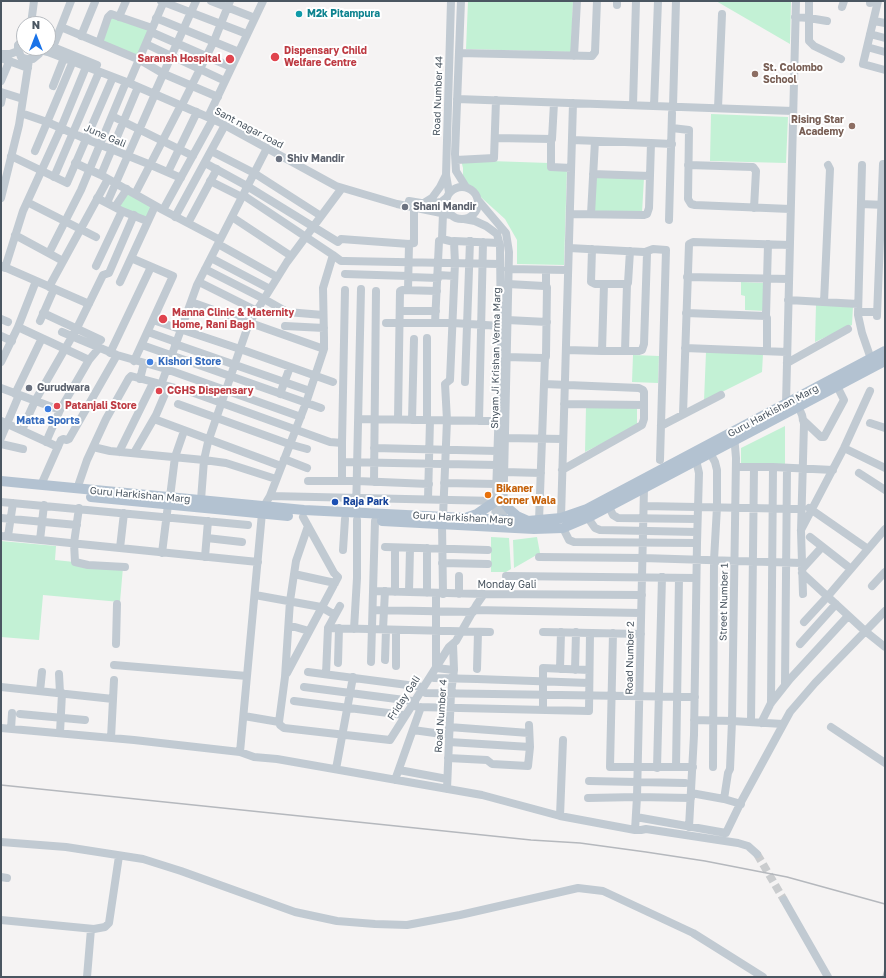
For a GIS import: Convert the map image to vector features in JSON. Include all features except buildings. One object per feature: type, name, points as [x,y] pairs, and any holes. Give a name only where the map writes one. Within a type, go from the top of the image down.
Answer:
[{"type":"main road","name":"Guru Harkishan Marg","points":[[1,482],[77,489],[169,501],[201,500],[303,517],[345,519],[357,516],[375,521],[443,521],[463,518],[537,529],[588,518],[710,453],[734,436],[786,404],[885,351]]},
{"type":"main road","name":"Guru Harkishan Marg","points":[[1,488],[262,510],[357,516],[499,524],[528,521],[562,523],[587,509],[798,406],[885,361]]},
{"type":"main road","points":[[463,518],[477,514],[499,501],[514,513],[528,521]]},
{"type":"street","points":[[32,16],[34,1]]},
{"type":"street","points":[[56,36],[71,1]]},
{"type":"street","points":[[119,16],[126,1]]},
{"type":"street","points":[[49,253],[81,190],[112,116],[140,60],[163,1],[247,34]]},
{"type":"street","points":[[40,321],[63,261],[108,179],[127,156],[196,1]]},
{"type":"street","points":[[211,1],[229,4],[255,18]]},
{"type":"street","points":[[163,210],[193,156],[225,81],[262,1]]},
{"type":"street","name":"Road Number 44","points":[[448,195],[446,175],[451,1]]},
{"type":"street","name":"Road Number 44","points":[[461,1],[456,171],[466,187]]},
{"type":"street","points":[[574,56],[577,1]]},
{"type":"street","points":[[459,53],[592,56],[595,54],[597,1]]},
{"type":"street","points":[[633,105],[636,1]]},
{"type":"street","points":[[654,106],[658,1]]},
{"type":"street","points":[[668,220],[672,144],[676,1]]},
{"type":"street","points":[[786,404],[796,1]]},
{"type":"street","points":[[809,1],[809,38],[811,44],[841,59]]},
{"type":"street","points":[[82,36],[95,2]]},
{"type":"street","points":[[135,194],[214,41],[229,4]]},
{"type":"street","points":[[876,4],[874,21],[863,64],[885,70]]},
{"type":"street","points":[[99,43],[109,15],[111,14],[151,30],[177,44],[232,67]]},
{"type":"street","points":[[718,108],[722,14]]},
{"type":"street","points":[[796,17],[827,21]]},
{"type":"street","points":[[156,18],[239,52]]},
{"type":"street","points":[[874,21],[885,23]]},
{"type":"street","points":[[61,27],[140,60],[164,74],[218,97]]},
{"type":"street","points":[[870,34],[885,38]]},
{"type":"street","points":[[146,44],[225,81]]},
{"type":"street","name":"Sant nagar road","points":[[56,48],[138,87],[156,92]]},
{"type":"street","points":[[867,48],[885,52]]},
{"type":"street","points":[[1,54],[10,54],[16,52]]},
{"type":"street","name":"Sant nagar road","points":[[56,55],[182,103],[351,186],[423,203],[441,202],[448,195]]},
{"type":"street","points":[[20,56],[29,64]]},
{"type":"street","points":[[1,198],[4,174],[11,156],[21,113],[29,64],[37,56]]},
{"type":"street","points":[[1,58],[9,62],[29,64]]},
{"type":"street","points":[[53,86],[64,58]]},
{"type":"street","points":[[34,151],[73,61]]},
{"type":"street","points":[[1,81],[9,62]]},
{"type":"street","points":[[86,67],[61,128],[27,202],[3,267],[89,304]]},
{"type":"street","points":[[54,177],[99,72]]},
{"type":"street","points":[[11,156],[67,183],[113,77]]},
{"type":"street","points":[[107,203],[108,179],[112,149],[138,87]]},
{"type":"street","points":[[1,103],[2,92],[23,99]]},
{"type":"street","points":[[457,99],[654,106],[672,110],[718,108],[793,111]]},
{"type":"street","points":[[456,160],[494,158],[496,100]]},
{"type":"street","points":[[554,102],[551,140],[551,167],[571,168]]},
{"type":"street","name":"Sant nagar road","points":[[182,103],[197,112],[210,116],[336,186],[397,204],[447,214]]},
{"type":"street","points":[[573,103],[562,470],[562,523],[568,540],[571,542],[697,543]]},
{"type":"street","points":[[168,172],[197,112]]},
{"type":"street","name":"June Gali","points":[[21,113],[47,122],[181,178]]},
{"type":"street","points":[[112,116],[193,156]]},
{"type":"street","points":[[175,217],[225,125]]},
{"type":"street","points":[[672,128],[689,130],[688,199],[691,204],[790,209]]},
{"type":"street","points":[[495,138],[551,140]]},
{"type":"street","points":[[572,140],[672,144]]},
{"type":"street","points":[[591,214],[595,141]]},
{"type":"street","points":[[570,214],[647,214],[649,208],[651,143]]},
{"type":"street","points":[[134,454],[154,419],[166,369],[199,282],[267,148]]},
{"type":"street","points":[[211,151],[254,173],[321,216]]},
{"type":"street","points":[[75,163],[127,189],[155,206],[188,223],[277,277]]},
{"type":"street","points":[[205,163],[247,186],[338,242],[341,239],[409,244],[414,243],[414,207]]},
{"type":"street","points":[[688,164],[753,167],[756,171],[754,208]]},
{"type":"street","points":[[788,300],[824,302],[858,308],[877,314],[883,205],[883,164],[885,164]]},
{"type":"street","points":[[824,302],[830,168],[828,165]]},
{"type":"street","points":[[862,165],[858,308],[862,333],[871,359]]},
{"type":"street","points":[[188,223],[217,169]]},
{"type":"street","points":[[593,174],[650,176]]},
{"type":"street","points":[[423,203],[432,198],[446,175]]},
{"type":"street","points":[[210,181],[242,196],[341,261],[500,264]]},
{"type":"street","points":[[447,214],[459,219],[475,221],[486,226],[497,234],[499,243],[442,239],[447,214],[446,207],[448,195],[457,187],[466,187],[474,192],[478,200],[478,205],[473,214],[464,219]]},
{"type":"street","points":[[201,500],[204,460],[208,440],[249,323],[291,256],[342,188]]},
{"type":"street","points":[[96,266],[127,189]]},
{"type":"street","points":[[97,198],[119,209],[148,220]]},
{"type":"street","name":"Shyam Ji Krishan Verma Marg","points":[[478,200],[506,233],[509,252],[498,421],[496,484],[499,501]]},
{"type":"street","points":[[27,202],[96,237]]},
{"type":"street","points":[[861,204],[883,205]]},
{"type":"street","points":[[120,282],[155,206]]},
{"type":"street","points":[[22,430],[35,401],[77,328],[103,276],[110,273],[134,215]]},
{"type":"street","points":[[232,217],[291,256]]},
{"type":"street","points":[[15,235],[63,261]]},
{"type":"street","points":[[465,382],[470,240]]},
{"type":"street","points":[[435,323],[439,241]]},
{"type":"street","points":[[454,241],[455,263],[450,381],[445,384],[446,420],[442,563],[436,611],[436,668],[454,670]]},
{"type":"street","points":[[479,421],[483,242]]},
{"type":"street","name":"Shyam Ji Krishan Verma Marg","points":[[499,243],[506,356],[504,472],[499,501],[499,524]]},
{"type":"street","points":[[683,414],[688,246],[690,243],[790,245]]},
{"type":"street","points":[[408,290],[409,244]]},
{"type":"street","points":[[767,351],[766,279],[768,244]]},
{"type":"street","points":[[569,248],[645,252],[653,250],[666,250],[660,460]]},
{"type":"street","points":[[592,249],[591,282],[595,284],[627,284]]},
{"type":"street","points":[[625,351],[627,284],[630,251]]},
{"type":"street","points":[[566,350],[639,351],[644,348],[647,254],[645,252]]},
{"type":"street","points":[[240,752],[262,510],[270,496],[289,444],[296,430],[324,349],[323,288],[333,256]]},
{"type":"street","points":[[131,258],[173,276],[134,361]]},
{"type":"street","points":[[211,258],[270,289]]},
{"type":"street","points":[[41,485],[62,439],[69,439],[114,354],[151,267]]},
{"type":"street","points":[[205,269],[286,312],[323,315]]},
{"type":"street","points":[[508,269],[568,270]]},
{"type":"street","points":[[539,521],[547,322],[546,270]]},
{"type":"street","points":[[345,274],[438,277],[454,276]]},
{"type":"street","points":[[687,277],[789,279]]},
{"type":"street","points":[[1,362],[12,341],[36,281]]},
{"type":"street","points":[[199,282],[257,311]]},
{"type":"street","points":[[508,284],[546,286]]},
{"type":"street","points":[[602,351],[604,284]]},
{"type":"street","points":[[354,629],[357,578],[361,289]]},
{"type":"street","points":[[342,481],[345,290]]},
{"type":"street","points":[[374,482],[373,462],[375,419],[376,291]]},
{"type":"street","points":[[398,420],[400,291],[437,291]]},
{"type":"street","points":[[191,302],[324,349]]},
{"type":"street","points":[[400,311],[436,311]]},
{"type":"street","points":[[43,313],[101,340]]},
{"type":"street","points":[[686,313],[766,316]]},
{"type":"street","points":[[153,320],[333,382]]},
{"type":"street","points":[[386,323],[452,323],[481,325],[547,322]]},
{"type":"street","points":[[285,326],[324,328]]},
{"type":"street","points":[[18,327],[89,360]]},
{"type":"street","points":[[787,363],[848,329]]},
{"type":"street","points":[[62,332],[114,354],[166,369],[301,417]]},
{"type":"street","points":[[148,332],[310,391]]},
{"type":"street","points":[[1,336],[12,341]]},
{"type":"street","points":[[1,438],[4,422],[42,338]]},
{"type":"street","points":[[427,338],[428,420],[430,448],[428,500]]},
{"type":"street","points":[[412,420],[414,339]]},
{"type":"street","points":[[142,345],[321,408]]},
{"type":"street","points":[[46,442],[60,410],[89,360],[99,348]]},
{"type":"street","points":[[685,348],[787,352]]},
{"type":"street","points":[[506,356],[545,357]]},
{"type":"street","points":[[140,379],[144,363]]},
{"type":"street","points":[[280,394],[290,367]]},
{"type":"street","points":[[77,489],[93,447],[106,419],[131,376],[194,393],[330,442],[342,443]]},
{"type":"street","points":[[544,384],[641,388],[644,392],[644,419],[642,426],[562,470]]},
{"type":"street","points":[[119,452],[161,385]]},
{"type":"street","points":[[250,398],[255,385]]},
{"type":"street","points":[[803,420],[821,437],[824,437],[844,400],[837,386]]},
{"type":"street","points":[[1,388],[60,410]]},
{"type":"street","points":[[801,531],[844,448],[870,391]]},
{"type":"street","points":[[662,426],[721,395]]},
{"type":"street","points":[[178,404],[289,444],[307,449]]},
{"type":"street","points":[[564,404],[644,405]]},
{"type":"street","points":[[798,406],[803,420],[801,506],[803,594]]},
{"type":"street","points":[[154,419],[208,440],[307,468]]},
{"type":"street","points":[[359,419],[498,421]]},
{"type":"street","points":[[4,422],[58,447]]},
{"type":"street","points":[[870,422],[885,428]]},
{"type":"street","points":[[162,552],[175,457],[184,431]]},
{"type":"street","name":"Street Number 1","points":[[724,799],[730,769],[732,721],[736,467],[734,436]]},
{"type":"street","points":[[504,438],[563,439]]},
{"type":"street","points":[[1,444],[24,449]]},
{"type":"street","points":[[93,447],[134,454],[204,460],[233,465],[276,479]]},
{"type":"street","points":[[374,448],[430,448],[497,451]]},
{"type":"street","points":[[844,448],[885,468]]},
{"type":"street","points":[[710,453],[717,470],[717,507],[714,560],[712,721],[713,767]]},
{"type":"street","points":[[689,827],[695,697],[699,473],[696,460]]},
{"type":"street","points":[[342,462],[358,461],[497,465]]},
{"type":"street","points":[[736,467],[833,470]]},
{"type":"street","points":[[751,722],[754,467]]},
{"type":"street","points":[[771,703],[773,467]]},
{"type":"street","points":[[786,684],[787,468]]},
{"type":"street","points":[[504,472],[541,473]]},
{"type":"street","points":[[859,473],[885,490]]},
{"type":"street","points":[[308,481],[358,481],[429,484]]},
{"type":"street","points":[[444,483],[496,484]]},
{"type":"street","name":"Road Number 2","points":[[638,830],[636,817],[644,488]]},
{"type":"street","points":[[270,496],[499,501]]},
{"type":"street","points":[[1,502],[79,508],[248,525]]},
{"type":"street","points":[[13,503],[11,519],[5,536],[258,562]]},
{"type":"street","points":[[40,540],[44,505]]},
{"type":"street","points":[[609,506],[615,517],[697,519]]},
{"type":"street","points":[[644,506],[786,509],[801,506],[812,511],[868,549]]},
{"type":"street","points":[[79,508],[74,543],[75,562],[125,567]]},
{"type":"street","points":[[120,548],[124,513]]},
{"type":"street","points":[[285,677],[338,577],[334,573],[303,517]]},
{"type":"street","points":[[1,518],[77,525]]},
{"type":"street","points":[[588,518],[595,528],[600,530],[697,532]]},
{"type":"street","points":[[343,550],[345,519]]},
{"type":"street","points":[[205,557],[208,521]]},
{"type":"street","points":[[371,662],[375,521]]},
{"type":"street","points":[[308,526],[296,560],[290,601],[285,677],[279,722],[284,728],[342,734]]},
{"type":"street","points":[[804,622],[885,529]]},
{"type":"street","points":[[810,537],[851,569]]},
{"type":"street","points":[[207,538],[242,542]]},
{"type":"street","points":[[385,547],[488,550]]},
{"type":"street","points":[[802,568],[822,547]]},
{"type":"street","points":[[394,592],[395,548]]},
{"type":"street","points":[[409,592],[410,548]]},
{"type":"street","points":[[427,548],[427,593]]},
{"type":"street","points":[[539,557],[643,558],[786,563],[802,568],[848,616],[885,647]]},
{"type":"street","points":[[442,563],[488,564]]},
{"type":"street","points":[[872,586],[885,572]]},
{"type":"street","points":[[294,574],[335,582]]},
{"type":"street","points":[[459,576],[459,594]]},
{"type":"street","points":[[506,576],[696,578]]},
{"type":"street","points":[[657,768],[662,577]]},
{"type":"street","points":[[676,767],[679,578]]},
{"type":"street","name":"Monday Gali","points":[[373,591],[459,594],[642,595]]},
{"type":"street","points":[[385,592],[385,660]]},
{"type":"street","name":"Friday Gali","points":[[342,734],[390,740],[413,701],[425,690],[436,668],[461,632],[484,594]]},
{"type":"street","points":[[255,595],[321,607],[335,615]]},
{"type":"street","points":[[116,644],[117,604]]},
{"type":"street","points":[[800,644],[836,604]]},
{"type":"street","points":[[326,674],[328,628],[340,606]]},
{"type":"street","points":[[372,610],[641,613]]},
{"type":"street","points":[[636,817],[726,833],[790,712],[885,611]]},
{"type":"street","points":[[761,723],[771,703],[786,684],[848,616]]},
{"type":"street","points":[[289,627],[309,631]]},
{"type":"street","points":[[328,628],[490,632]]},
{"type":"street","points":[[338,663],[339,628]]},
{"type":"street","points":[[396,630],[396,666]]},
{"type":"street","points":[[477,669],[478,632]]},
{"type":"street","points":[[543,632],[641,634]]},
{"type":"street","points":[[560,669],[561,632]]},
{"type":"street","points":[[575,670],[576,632]]},
{"type":"street","points":[[304,687],[413,701],[416,707],[589,711],[590,633]]},
{"type":"street","points":[[613,633],[610,767],[692,767]]},
{"type":"street","name":"Road Number 4","points":[[447,789],[450,708],[454,670],[453,644]]},
{"type":"street","points":[[114,664],[247,676]]},
{"type":"street","points":[[542,709],[543,668],[589,670]]},
{"type":"street","points":[[40,691],[42,672]]},
{"type":"street","points":[[308,672],[353,677],[451,694],[695,697]]},
{"type":"street","points":[[60,674],[60,734]]},
{"type":"street","points":[[336,769],[353,677]]},
{"type":"street","points":[[434,678],[589,683]]},
{"type":"street","points":[[111,738],[114,680]]},
{"type":"street","points":[[1,687],[113,699]]},
{"type":"street","points":[[294,701],[404,715]]},
{"type":"street","points":[[395,780],[421,707]]},
{"type":"street","points":[[11,729],[16,713],[85,720]]},
{"type":"street","points":[[244,716],[279,722]]},
{"type":"street","points":[[694,720],[784,724]]},
{"type":"street","points":[[832,727],[885,763]]},
{"type":"street","points":[[1,728],[240,752],[254,757],[278,759],[482,795],[560,816],[638,830],[645,833],[743,848],[755,855]]},
{"type":"street","points":[[448,758],[487,760],[492,764],[526,766],[529,764],[530,747],[529,729],[449,734]]},
{"type":"street","points":[[413,730],[449,734],[530,747]]},
{"type":"street","points":[[560,816],[564,740]]},
{"type":"street","points":[[399,770],[447,778]]},
{"type":"street","points":[[589,781],[685,784]]},
{"type":"street","points":[[588,798],[691,795],[724,799],[740,804]]},
{"type":"street","points":[[1,842],[66,847],[143,859],[295,912],[336,921],[407,925],[460,915],[578,888],[603,891],[693,933],[763,977]]},
{"type":"street","points":[[1,920],[92,929],[105,928],[109,922],[119,856]]},
{"type":"street","points":[[823,977],[782,901],[828,977]]},
{"type":"street","points":[[87,977],[92,929]]},
{"type":"green space","points":[[468,1],[573,1],[571,52],[466,49]]},
{"type":"green space","points":[[716,1],[791,1],[790,44]]},
{"type":"green space","points":[[111,16],[149,30],[139,56],[101,42]]},
{"type":"green space","points":[[711,114],[788,117],[786,163],[710,161]]},
{"type":"green space","points":[[461,160],[549,163],[567,168],[564,265],[517,264],[517,240],[505,219],[463,181],[463,168]]},
{"type":"green space","points":[[594,176],[644,178],[642,213],[592,211]]},
{"type":"green space","points":[[127,190],[154,205],[147,219],[117,207]]},
{"type":"green space","points":[[741,282],[765,283],[765,311],[745,310],[745,296],[741,295]]},
{"type":"green space","points":[[816,305],[853,306],[852,325],[815,342]]},
{"type":"green space","points":[[706,352],[763,354],[762,372],[704,401]]},
{"type":"green space","points":[[633,355],[659,356],[658,383],[632,382]]},
{"type":"green space","points":[[586,407],[637,408],[637,426],[585,452]]},
{"type":"green space","points":[[785,426],[785,466],[741,465],[741,448]]},
{"type":"green space","points":[[491,537],[509,538],[511,569],[506,572],[491,572]]},
{"type":"green space","points":[[537,537],[540,553],[514,568],[513,540]]},
{"type":"green space","points":[[1,541],[56,546],[55,560],[123,567],[120,602],[43,595],[39,640],[1,637]]},
{"type":"tunnel","points":[[757,854],[784,900]]},
{"type":"railway","points":[[1,785],[531,840],[580,843],[705,861],[787,877],[885,904]]},
{"type":"railway","points":[[883,977],[885,970]]},
{"type":"place","name":"M2k Pitampura","points":[[299,14]]},
{"type":"place","name":"Dispensary Child Welfare Centre","points":[[275,57]]},
{"type":"place","name":"Saransh Hospital","points":[[230,59]]},
{"type":"place","name":"St. Colombo School","points":[[755,74]]},
{"type":"place","name":"Rising Star Academy","points":[[852,126]]},
{"type":"place","name":"Shiv Mandir","points":[[279,159]]},
{"type":"place","name":"Shani Mandir","points":[[405,207]]},
{"type":"place","name":"Manna Clinic & Maternity Home, Rani Bagh","points":[[163,319]]},
{"type":"place","name":"Kishori Store","points":[[150,362]]},
{"type":"place","name":"Gurudwara","points":[[29,388]]},
{"type":"place","name":"CGHS Dispensary","points":[[159,391]]},
{"type":"place","name":"Patanjali Store","points":[[57,406]]},
{"type":"place","name":"Matta Sports","points":[[48,409]]},
{"type":"place","name":"Bikaner Corner Wala","points":[[488,495]]},
{"type":"place","name":"Raja Park","points":[[335,502]]}]
